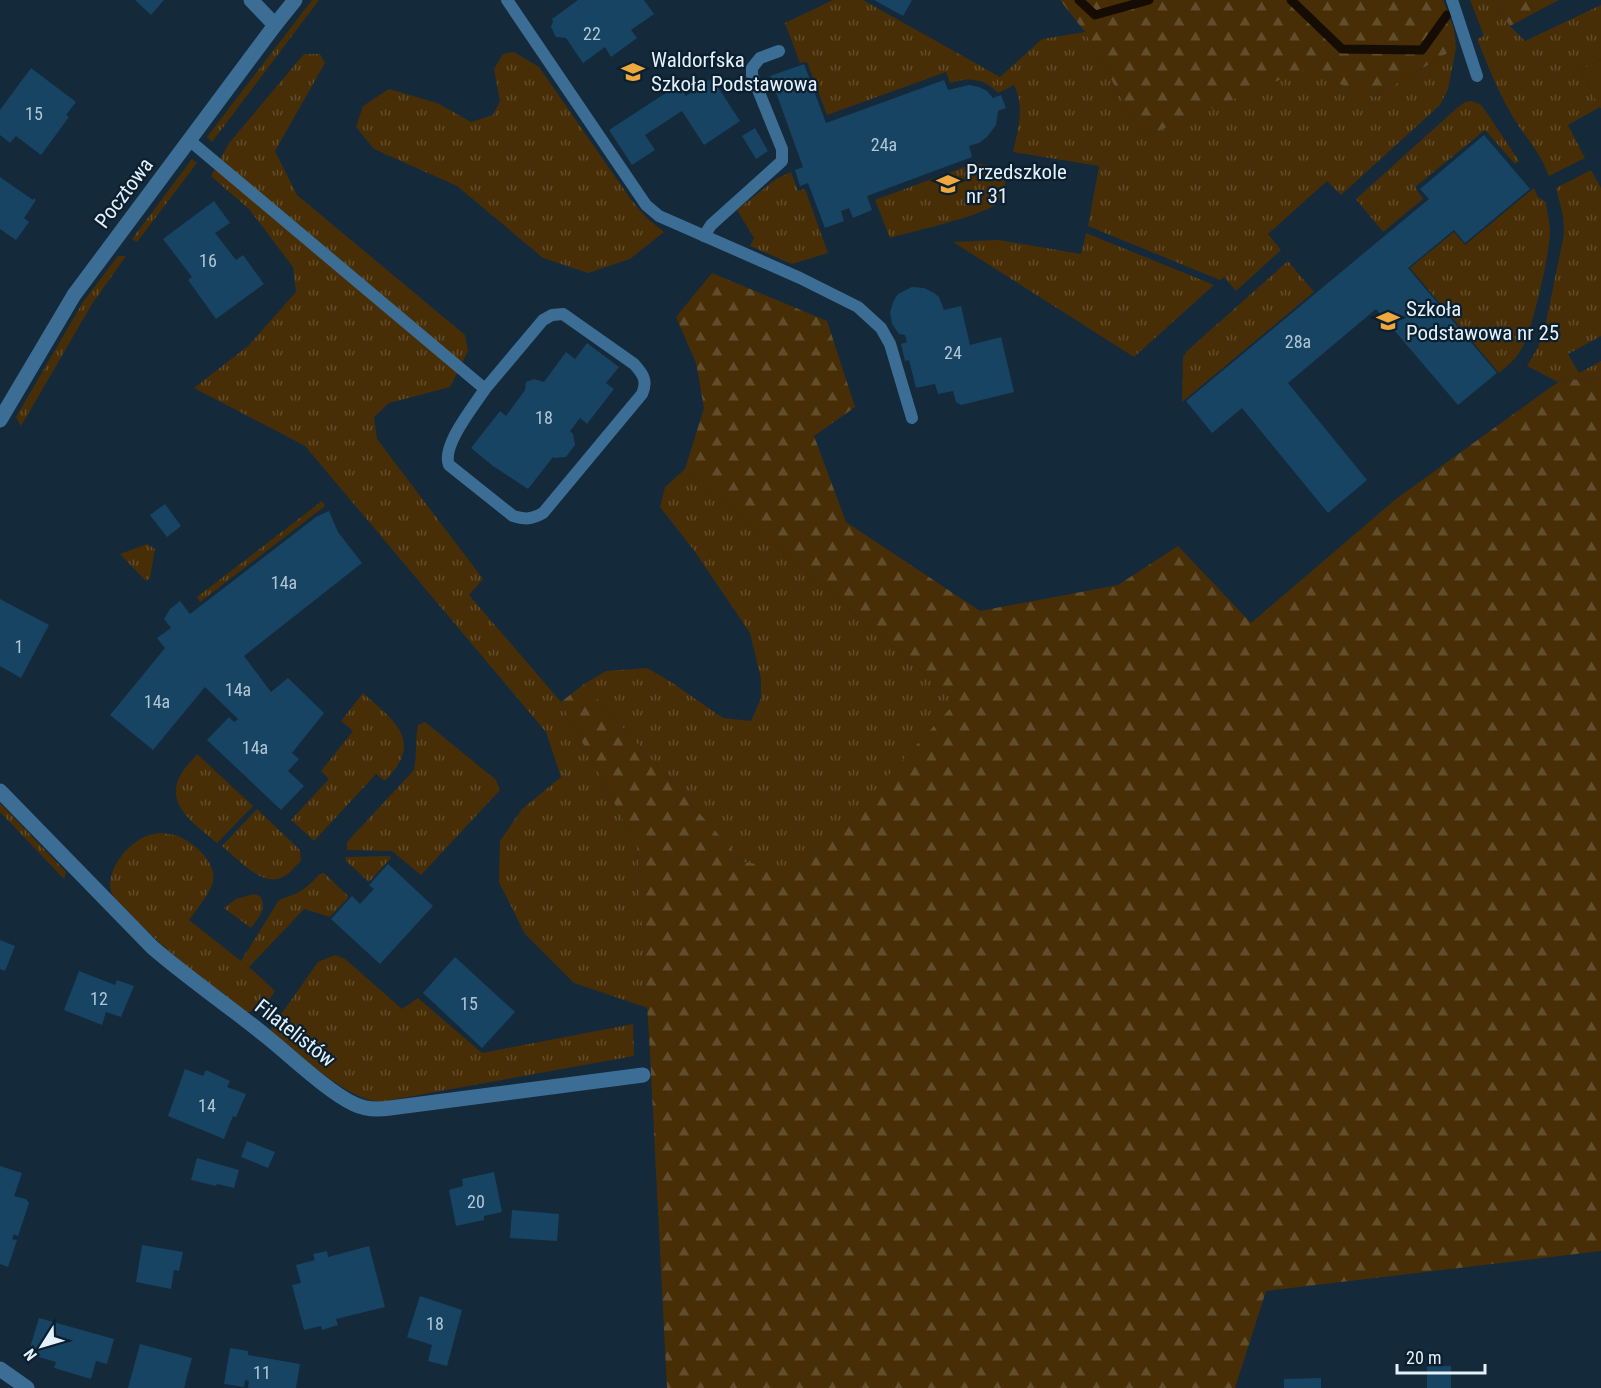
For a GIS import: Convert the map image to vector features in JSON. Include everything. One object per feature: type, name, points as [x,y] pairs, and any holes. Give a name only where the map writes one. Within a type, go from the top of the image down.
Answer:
[{"type":"street","points":[[251,0],[275,25]]},
{"type":"street","name":"Pocztowa","points":[[0,420],[74,295],[295,0]]},
{"type":"street","name":"Filatelistów","points":[[0,791],[152,947],[334,1091],[356,1105],[367,1109],[390,1108],[643,1075]]},
{"type":"street","points":[[0,1369],[27,1388]]},
{"type":"lane","points":[[507,0],[646,205],[659,216],[858,307],[881,328],[890,344],[912,418]]},
{"type":"lane","points":[[1452,0],[1477,76]]},
{"type":"lane","points":[[704,236],[711,225],[782,161],[782,149],[752,75],[752,68],[760,58],[779,51]]},
{"type":"lane","points":[[189,140],[485,389]]},
{"type":"lane","points":[[563,314],[634,364],[645,378],[642,394],[543,513],[525,520],[513,516],[449,465],[447,460],[448,448],[485,389],[543,320],[552,315],[563,314]]},
{"type":"green space","points":[[312,0],[319,0],[212,142],[207,137]]},
{"type":"green space","points":[[833,0],[863,0],[1000,77],[1042,39],[1085,32],[1143,137],[1303,69],[1374,97],[1456,48],[1448,89],[1440,105],[1341,195],[1327,181],[1268,234],[1281,250],[1236,291],[1224,277],[1220,280],[1088,226],[1099,166],[1013,152],[1020,110],[1014,85],[998,93],[987,84],[976,80],[950,83],[946,72],[827,115],[807,62],[800,63],[785,23]]},
{"type":"green space","points":[[1060,0],[1443,0],[1454,29],[1456,48],[1374,97],[1303,70],[1143,137],[1085,32]]},
{"type":"green space","points":[[1470,0],[1493,0],[1510,26],[1525,41],[1601,5],[1601,59],[1580,71],[1600,107],[1568,125],[1585,158],[1549,176],[1539,155],[1512,115],[1495,83],[1477,39],[1484,36]]},
{"type":"green space","points":[[1493,0],[1559,0],[1510,26]]},
{"type":"green space","points":[[514,52],[539,67],[632,201],[664,232],[630,259],[588,273],[543,258],[457,186],[374,149],[356,127],[363,106],[389,89],[437,103],[471,122],[493,115],[500,101],[494,69],[503,54]]},
{"type":"green space","points":[[304,54],[320,54],[325,63],[275,151],[297,195],[465,335],[468,351],[450,387],[389,403],[374,417],[377,439],[483,579],[469,595],[561,702],[637,846],[648,1008],[574,983],[525,934],[499,882],[500,841],[522,809],[561,777],[546,732],[305,446],[194,388],[248,346],[296,292],[293,267],[249,209],[211,176],[229,143]]},
{"type":"green space","points":[[1601,59],[1601,109],[1580,71]]},
{"type":"green space","points":[[1471,101],[1480,104],[1485,110],[1519,161],[1515,164],[1485,130],[1415,187],[1423,199],[1383,232],[1356,199],[1457,108]]},
{"type":"green space","points":[[192,159],[197,163],[137,242],[132,239]]},
{"type":"green space","points":[[975,163],[1007,170],[1003,193],[996,204],[977,214],[890,238],[875,200]]},
{"type":"green space","points":[[1591,170],[1601,188],[1601,336],[1568,354],[1579,373],[1601,361],[1601,376],[1558,382],[1527,366],[1538,347],[1545,327],[1564,234],[1563,216],[1556,188]]},
{"type":"green space","points":[[791,172],[798,191],[805,189],[828,253],[792,264],[750,246],[754,238],[737,210],[776,179]]},
{"type":"green space","points":[[1534,188],[1538,197],[1546,202],[1550,229],[1544,272],[1535,309],[1521,350],[1499,373],[1410,268],[1454,232],[1465,245]]},
{"type":"green space","points":[[1086,233],[1214,285],[1134,357],[953,242],[998,240],[1081,254]]},
{"type":"green space","points":[[118,256],[126,256],[92,304],[21,426],[16,417],[83,302]]},
{"type":"green space","points":[[1288,261],[1314,292],[1182,402],[1183,357],[1187,351]]},
{"type":"green space","points":[[712,273],[827,321],[855,407],[814,436],[846,522],[980,611],[1118,585],[1178,546],[1251,623],[1396,499],[1558,382],[1601,376],[1601,1251],[1266,1291],[1235,1388],[667,1388],[637,846],[561,702],[584,684],[743,862],[801,870],[957,701],[685,469],[704,408],[696,363],[676,317]]},
{"type":"green space","points":[[685,469],[957,701],[802,871],[743,862],[584,684],[606,671],[647,668],[723,718],[751,721],[761,698],[761,679],[750,633],[693,549],[660,507],[665,487]]},
{"type":"green space","points":[[322,501],[325,506],[200,602],[197,597]]},
{"type":"green space","points":[[147,544],[155,549],[150,578],[146,581],[120,554]]},
{"type":"green space","points":[[363,693],[395,723],[404,743],[403,754],[397,767],[385,781],[376,774],[314,841],[291,820],[329,779],[321,771],[353,731],[341,721]]},
{"type":"green space","points":[[425,722],[496,780],[500,790],[421,875],[392,851],[347,850],[347,842],[414,770],[418,725]]},
{"type":"green space","points":[[197,754],[253,806],[217,843],[185,814],[176,797],[176,787],[180,776]]},
{"type":"green space","points":[[0,803],[66,872],[64,879],[0,812]]},
{"type":"green space","points":[[257,809],[300,850],[301,861],[283,877],[275,879],[258,875],[222,846]]},
{"type":"green space","points":[[160,833],[185,839],[198,849],[209,863],[214,877],[212,885],[189,920],[241,961],[279,900],[302,890],[320,874],[324,873],[349,897],[330,917],[304,909],[249,967],[275,991],[266,1005],[247,1013],[144,929],[114,898],[110,883],[118,860],[136,842],[146,836]]},
{"type":"green space","points":[[389,856],[391,858],[369,882],[346,861],[345,857]]},
{"type":"green space","points":[[254,894],[260,896],[263,909],[251,928],[224,908],[236,899]]},
{"type":"green space","points":[[335,955],[345,959],[402,1009],[418,998],[482,1053],[633,1024],[634,1056],[380,1102],[366,1099],[322,1074],[270,1030],[318,962]]},
{"type":"building","points":[[135,0],[164,0],[151,15]]},
{"type":"building","points":[[578,0],[644,0],[654,14],[631,30],[637,38],[611,57],[605,47],[583,63],[566,38],[556,37],[551,27],[552,19]]},
{"type":"building","points":[[874,0],[912,0],[903,16]]},
{"type":"building","points":[[804,64],[826,123],[944,80],[948,90],[969,85],[987,91],[993,98],[1001,95],[1006,108],[998,111],[996,125],[987,137],[969,146],[972,157],[867,196],[872,210],[853,218],[849,208],[841,211],[844,221],[825,228],[808,183],[800,186],[795,170],[803,167],[770,76]]},
{"type":"building","points":[[31,68],[76,102],[66,115],[69,117],[41,155],[16,136],[10,143],[0,135],[0,110]]},
{"type":"building","points":[[712,78],[740,121],[704,145],[682,111],[645,135],[655,150],[632,165],[609,130],[678,85],[686,96]]},
{"type":"building","points":[[755,128],[768,151],[756,159],[742,136]]},
{"type":"building","points":[[1484,135],[1530,189],[1465,243],[1454,230],[1408,268],[1497,373],[1458,405],[1376,309],[1288,383],[1367,480],[1328,513],[1242,408],[1212,433],[1186,401],[1429,199],[1420,189]]},
{"type":"building","points":[[0,177],[36,200],[24,218],[29,222],[16,240],[0,229]]},
{"type":"building","points":[[214,201],[230,223],[215,233],[236,260],[243,255],[264,284],[216,319],[188,280],[192,277],[163,239]]},
{"type":"building","points":[[912,287],[924,288],[934,293],[939,297],[944,310],[961,306],[970,345],[1001,337],[1014,392],[961,405],[956,402],[953,391],[938,394],[935,384],[916,388],[909,360],[905,361],[901,344],[907,342],[905,335],[899,334],[892,324],[890,312],[898,294]]},
{"type":"building","points":[[587,343],[619,367],[606,383],[614,389],[587,424],[580,418],[570,431],[573,434],[575,445],[566,457],[553,457],[528,489],[471,448],[500,411],[506,416],[525,390],[526,382],[534,379],[544,382],[566,352],[575,359]]},
{"type":"building","points":[[165,504],[181,526],[167,537],[150,515]]},
{"type":"building","points":[[329,511],[338,532],[362,563],[244,656],[271,692],[288,678],[324,713],[292,753],[299,759],[288,771],[304,786],[281,810],[207,740],[229,717],[234,722],[238,719],[205,687],[153,750],[110,715],[165,648],[157,638],[171,628],[164,619],[170,609],[180,601],[190,614],[316,517]]},
{"type":"building","points":[[0,599],[49,625],[21,678],[0,666]]},
{"type":"building","points":[[388,864],[433,906],[380,964],[331,919],[352,896],[360,904],[374,889],[369,885]]},
{"type":"building","points":[[0,940],[15,946],[5,971],[0,969]]},
{"type":"building","points":[[455,957],[515,1012],[482,1048],[423,993]]},
{"type":"building","points":[[79,971],[115,985],[117,980],[134,986],[121,1017],[106,1012],[102,1025],[64,1010]]},
{"type":"building","points":[[185,1069],[203,1076],[206,1070],[230,1081],[227,1087],[246,1094],[236,1117],[233,1116],[224,1139],[168,1116]]},
{"type":"building","points":[[247,1141],[275,1152],[268,1168],[241,1157]]},
{"type":"building","points":[[197,1158],[239,1170],[234,1188],[191,1180]]},
{"type":"building","points":[[0,1166],[22,1173],[14,1196],[26,1199],[29,1203],[18,1236],[14,1234],[12,1239],[17,1240],[8,1267],[0,1264]]},
{"type":"building","points":[[494,1172],[502,1212],[484,1216],[484,1220],[456,1226],[449,1190],[463,1186],[462,1179]]},
{"type":"building","points":[[512,1210],[559,1214],[557,1241],[510,1238]]},
{"type":"building","points":[[142,1245],[183,1252],[179,1271],[174,1270],[171,1289],[136,1282]]},
{"type":"building","points":[[369,1246],[385,1307],[336,1319],[338,1325],[322,1330],[321,1326],[304,1330],[292,1285],[301,1283],[296,1265],[315,1260],[313,1254],[327,1251],[328,1257]]},
{"type":"building","points":[[420,1296],[462,1310],[447,1366],[428,1361],[432,1345],[407,1337]]},
{"type":"building","points":[[39,1318],[114,1339],[107,1364],[96,1361],[91,1379],[54,1368],[56,1362],[28,1354]]},
{"type":"building","points":[[140,1344],[192,1358],[184,1388],[128,1388]]},
{"type":"building","points":[[230,1348],[248,1351],[248,1355],[300,1364],[296,1388],[248,1388],[249,1381],[245,1380],[244,1387],[224,1384]]},
{"type":"building","points":[[1427,1366],[1451,1366],[1451,1388],[1427,1388]]},
{"type":"building","points":[[1321,1378],[1321,1388],[1284,1388],[1284,1379]]},
{"type":"waterway","points":[[1079,0],[1095,15],[1149,0]]},
{"type":"waterway","points":[[1291,0],[1342,49],[1422,50],[1447,15]]},
{"type":"place","name":"Waldorfska Szkoła Podstawowa","points":[[633,72]]},
{"type":"place","name":"Przedszkole nr 31","points":[[948,184]]},
{"type":"place","name":"Szkoła Podstawowa nr 25","points":[[1388,321]]}]
